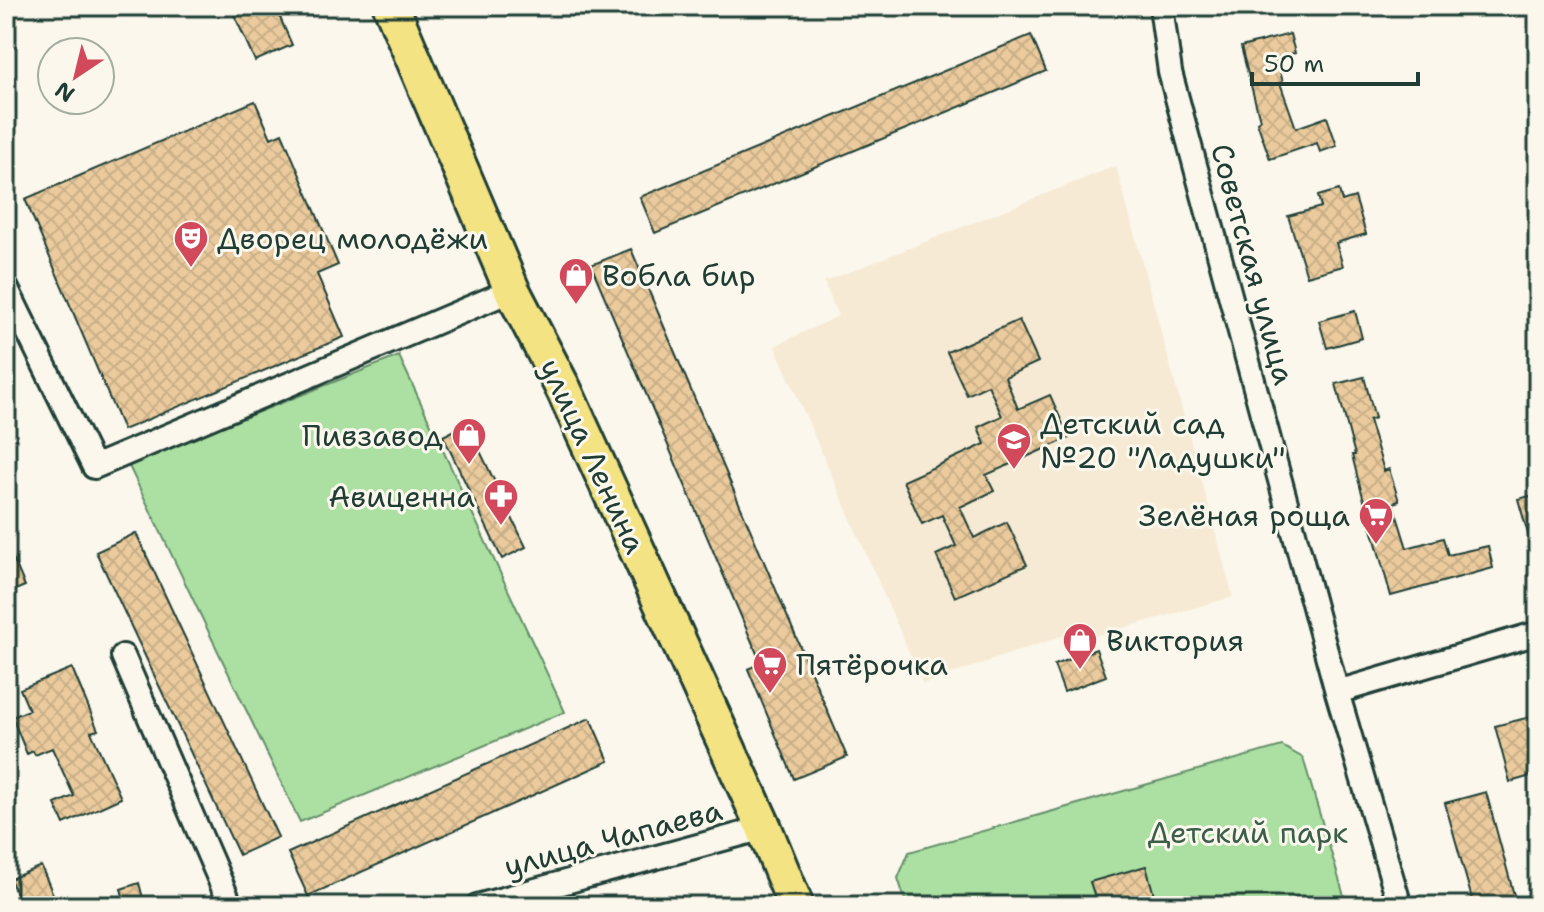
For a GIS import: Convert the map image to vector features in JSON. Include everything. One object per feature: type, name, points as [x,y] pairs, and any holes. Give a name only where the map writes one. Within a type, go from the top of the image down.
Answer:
[{"type":"main road","name":"улица Ленина","points":[[391,6],[512,290],[564,390],[764,828],[796,906]]},
{"type":"street","name":"Советская улица","points":[[1161,6],[1170,72],[1337,692],[1400,906]]},
{"type":"street","points":[[6,287],[94,467],[512,290]]},
{"type":"street","points":[[1337,692],[1538,633]]},
{"type":"street","points":[[123,656],[231,906]]},
{"type":"street","name":"улица Чапаева","points":[[477,906],[764,828]]},
{"type":"shaded area","name":"Детский сад №20 \"Ладушки\"","points":[[1116,166],[1233,597],[1087,638],[1082,629],[923,684],[775,346],[838,316],[824,282]]},
{"type":"green space","points":[[399,356],[565,712],[300,822],[128,464]]},
{"type":"green space","name":"Детский парк","points":[[1282,746],[1303,758],[1347,906],[907,906],[898,878],[909,852]]},
{"type":"building","points":[[248,6],[275,6],[292,45],[255,61],[233,12]]},
{"type":"building","points":[[1290,34],[1295,53],[1276,58],[1283,82],[1280,83],[1296,128],[1327,117],[1337,146],[1320,152],[1317,143],[1270,159],[1257,122],[1260,120],[1241,47]]},
{"type":"building","points":[[1031,35],[1046,71],[655,233],[640,197]]},
{"type":"building","name":"Дворец молодёжи","points":[[255,101],[271,138],[282,133],[338,265],[317,274],[344,337],[123,430],[25,199]]},
{"type":"building","points":[[1339,190],[1342,201],[1355,197],[1366,234],[1336,243],[1343,266],[1307,276],[1288,216],[1321,207],[1318,196]]},
{"type":"building","points":[[631,249],[847,757],[794,779],[748,669],[761,663],[591,265]]},
{"type":"building","points":[[1355,311],[1362,338],[1327,348],[1319,321]]},
{"type":"building","points":[[1019,320],[1038,362],[1005,377],[1018,409],[1050,395],[1069,438],[986,475],[994,491],[960,507],[974,538],[1007,522],[1027,565],[955,597],[936,555],[956,546],[942,515],[922,524],[903,481],[985,444],[978,427],[1002,416],[988,385],[967,395],[947,352]]},
{"type":"building","points":[[1364,377],[1375,418],[1369,420],[1384,471],[1389,469],[1399,501],[1393,503],[1407,548],[1443,538],[1448,555],[1488,546],[1493,568],[1391,596],[1358,479],[1352,455],[1355,455],[1336,384]]},
{"type":"building","points":[[467,424],[526,547],[502,559],[443,436]]},
{"type":"building","points":[[1538,494],[1538,550],[1533,551],[1518,499]]},
{"type":"building","points":[[136,533],[278,837],[239,855],[96,552]]},
{"type":"building","points":[[6,542],[25,586],[6,594]]},
{"type":"building","name":"Виктория","points":[[1096,649],[1106,676],[1064,692],[1054,665]]},
{"type":"building","points":[[72,668],[98,730],[91,732],[121,798],[64,824],[55,804],[74,796],[52,748],[35,755],[33,751],[27,754],[12,717],[29,710],[20,689]]},
{"type":"building","points":[[1538,715],[1538,774],[1510,782],[1495,726]]},
{"type":"building","points":[[590,718],[609,761],[308,896],[288,853]]},
{"type":"building","points":[[1486,792],[1517,906],[1474,906],[1445,803]]},
{"type":"building","points":[[41,866],[58,906],[21,906],[10,879]]},
{"type":"building","points":[[1146,866],[1157,906],[1098,906],[1090,882]]},
{"type":"building","points":[[139,883],[145,906],[126,906],[121,889]]},
{"type":"place","name":"Дворец молодёжи","points":[[191,269]]},
{"type":"place","name":"Вобла бир","points":[[576,306]]},
{"type":"place","name":"Пивзавод","points":[[469,466]]},
{"type":"place","name":"Детский сад №20 \"Ладушки\"","points":[[1014,471]]},
{"type":"place","name":"Авиценна","points":[[501,527]]},
{"type":"place","name":"Зелёная роща","points":[[1376,546]]},
{"type":"place","name":"Виктория","points":[[1080,671]]},
{"type":"place","name":"Пятёрочка","points":[[770,695]]}]
